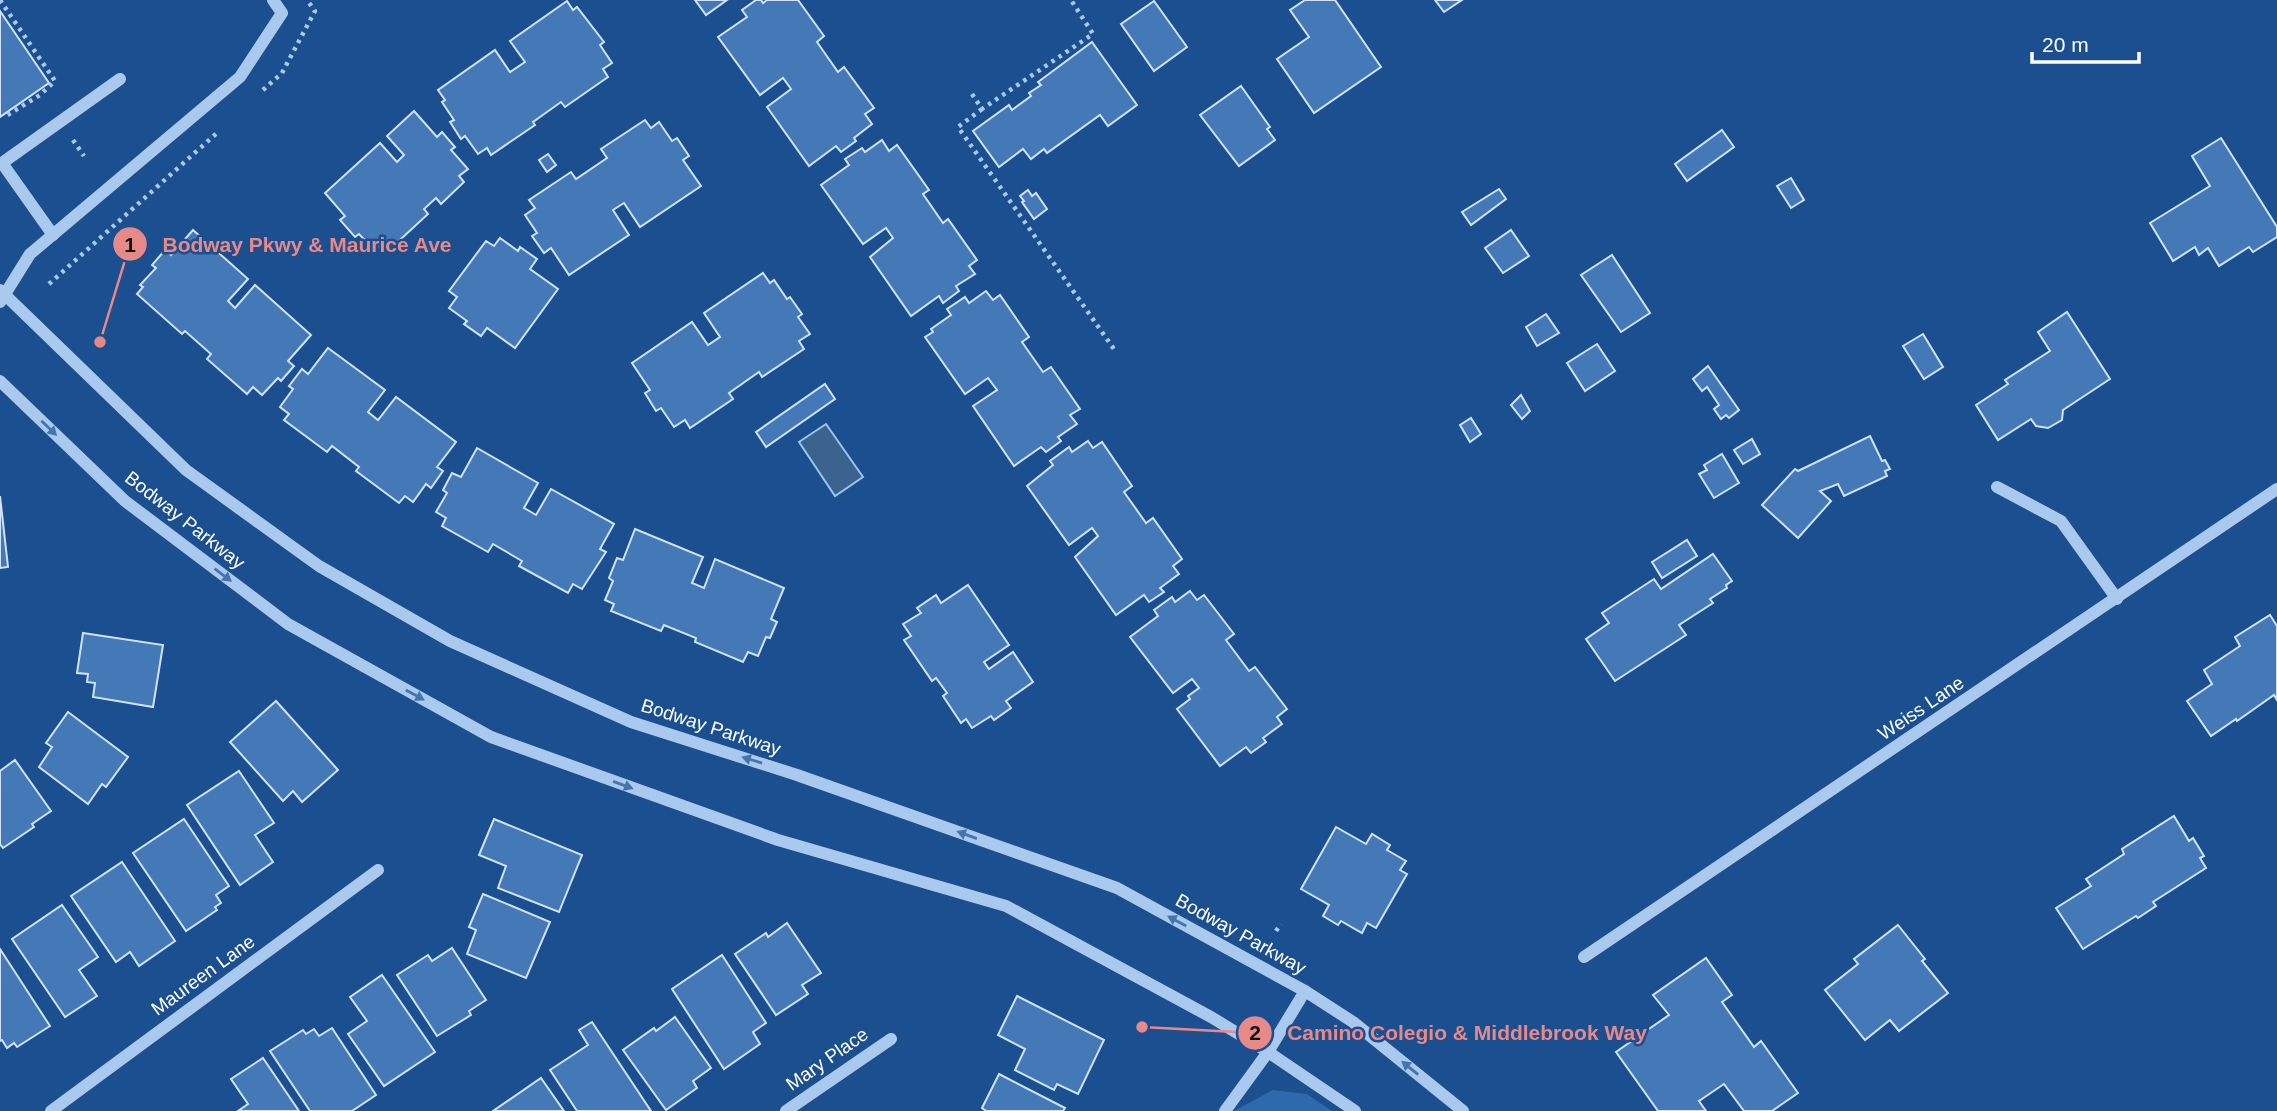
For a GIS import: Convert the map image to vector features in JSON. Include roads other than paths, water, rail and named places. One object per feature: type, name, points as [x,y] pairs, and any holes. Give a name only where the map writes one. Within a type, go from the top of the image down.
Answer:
[{"type":"street","points":[[2,296],[30,254],[240,77],[282,13],[273,0]]},
{"type":"street","points":[[53,235],[1,163],[120,79]]},
{"type":"street","name":"Bodway Parkway","points":[[2,296],[186,470],[319,566],[450,641],[631,722],[797,775],[1116,888],[1305,991],[1353,1022],[1463,1111]]},
{"type":"street","name":"Bodway Parkway","points":[[0,380],[125,501],[288,624],[491,737],[778,840],[1006,906],[1210,1017],[1268,1052],[1355,1111]]},
{"type":"street","points":[[1997,487],[2061,522],[2117,598]]},
{"type":"street","name":"Weiss Lane","points":[[1584,957],[2277,489]]},
{"type":"street","name":"Maureen Lane","points":[[51,1111],[379,870]]},
{"type":"street","points":[[1225,1111],[1268,1052],[1305,991]]},
{"type":"street","name":"Mary Place","points":[[786,1111],[891,1039]]},
{"type":"place","name":"Bodway Pkwy & Maurice Ave","points":[[100,342]]},
{"type":"place","name":"Camino Colegio & Middlebrook Way","points":[[1142,1027]]}]
